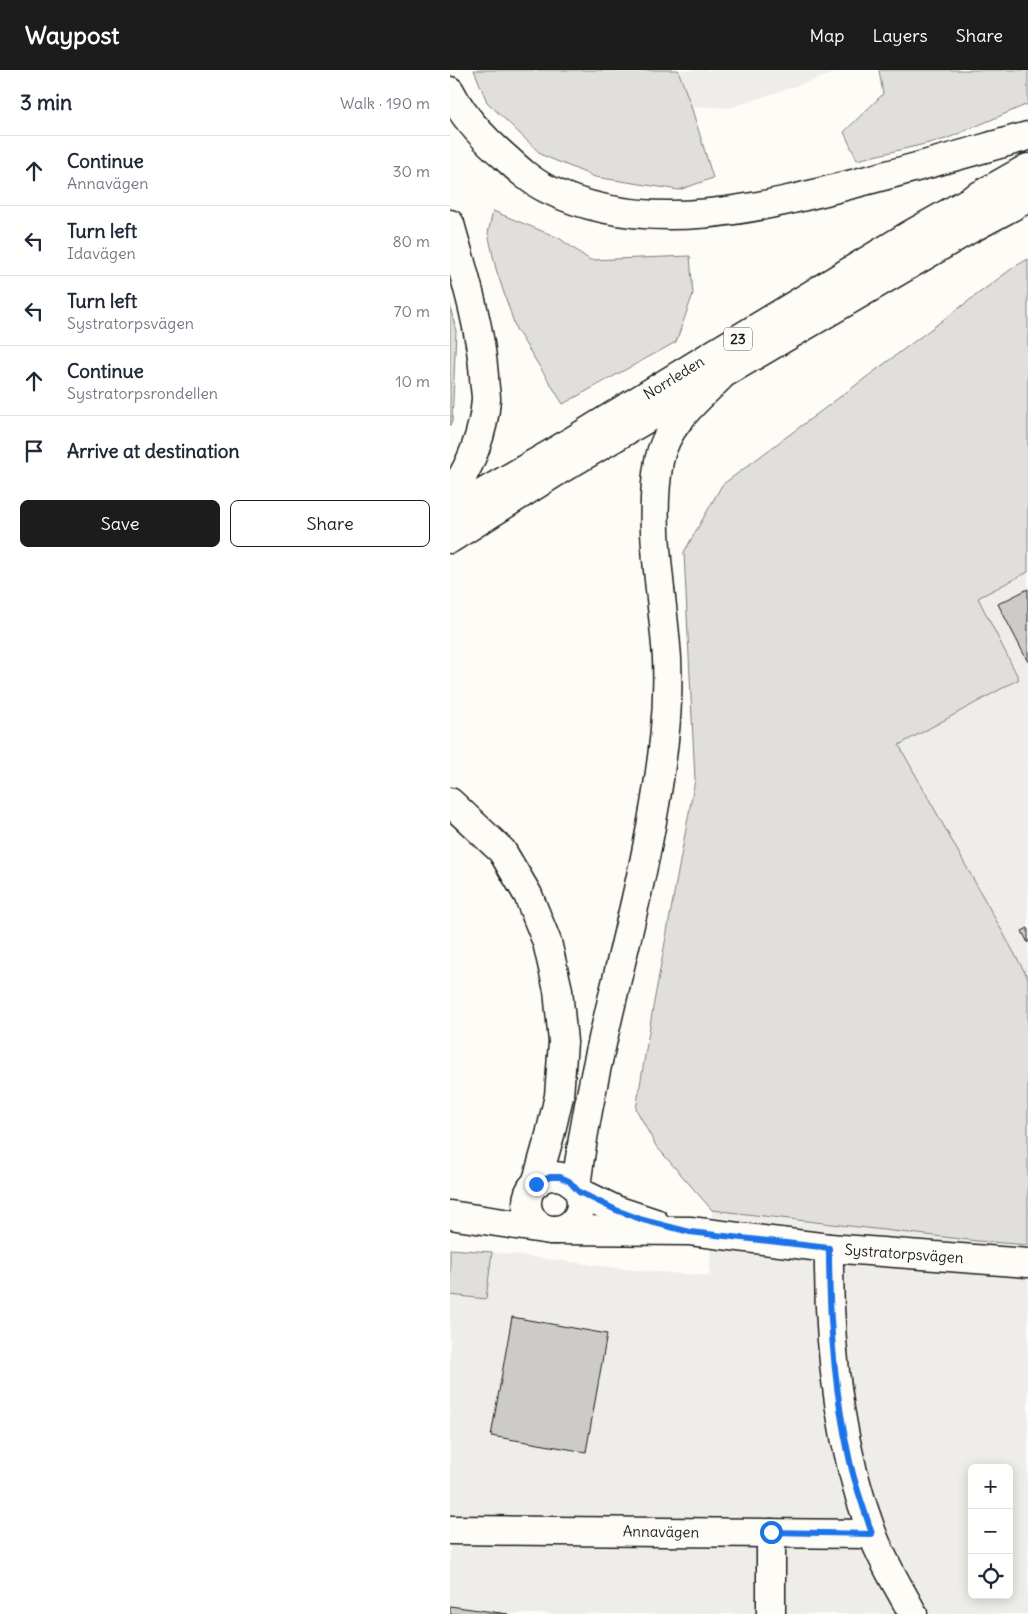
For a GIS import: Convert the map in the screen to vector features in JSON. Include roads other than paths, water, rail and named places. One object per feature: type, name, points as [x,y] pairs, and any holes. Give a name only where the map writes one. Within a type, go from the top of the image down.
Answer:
[{"type":"main road","points":[[450,91],[476,130],[523,174],[546,188],[593,206],[618,211],[651,214],[715,212],[765,204],[834,189],[1028,136]]},
{"type":"main road","name":"Norrleden","points":[[450,512],[551,454],[908,236],[1028,168]]},
{"type":"main road","name":"Norrleden","points":[[450,539],[561,469],[1028,198]]},
{"type":"main road","points":[[450,224],[477,321],[486,400],[478,440],[468,466],[450,495]]},
{"type":"main road","points":[[450,802],[502,851],[528,895],[547,942],[558,990],[563,1042],[559,1096],[548,1144],[527,1202],[528,1210],[534,1221],[543,1228],[553,1230],[568,1227],[576,1219],[580,1211],[581,1204],[577,1190],[592,1091],[652,830],[660,781],[665,728],[667,661],[654,522],[656,483],[660,460],[668,435],[681,416],[720,377]]},
{"type":"main road","points":[[534,1186],[550,1177],[560,1177],[569,1181],[577,1190]]},
{"type":"main road","name":"Systratorpsvägen","points":[[457,1216],[493,1209],[534,1186]]},
{"type":"main road","name":"Systratorpsvägen","points":[[577,1190],[634,1217],[690,1232]]},
{"type":"main road","name":"Systratorpsvägen","points":[[457,1216],[553,1230],[690,1232],[829,1248],[1028,1263]]},
{"type":"main road","points":[[829,1248],[829,1296],[838,1398],[849,1458],[872,1534],[913,1614]]},
{"type":"main road","name":"Annavägen","points":[[450,1530],[872,1534]]},
{"type":"main road","points":[[771,1532],[771,1614]]}]
